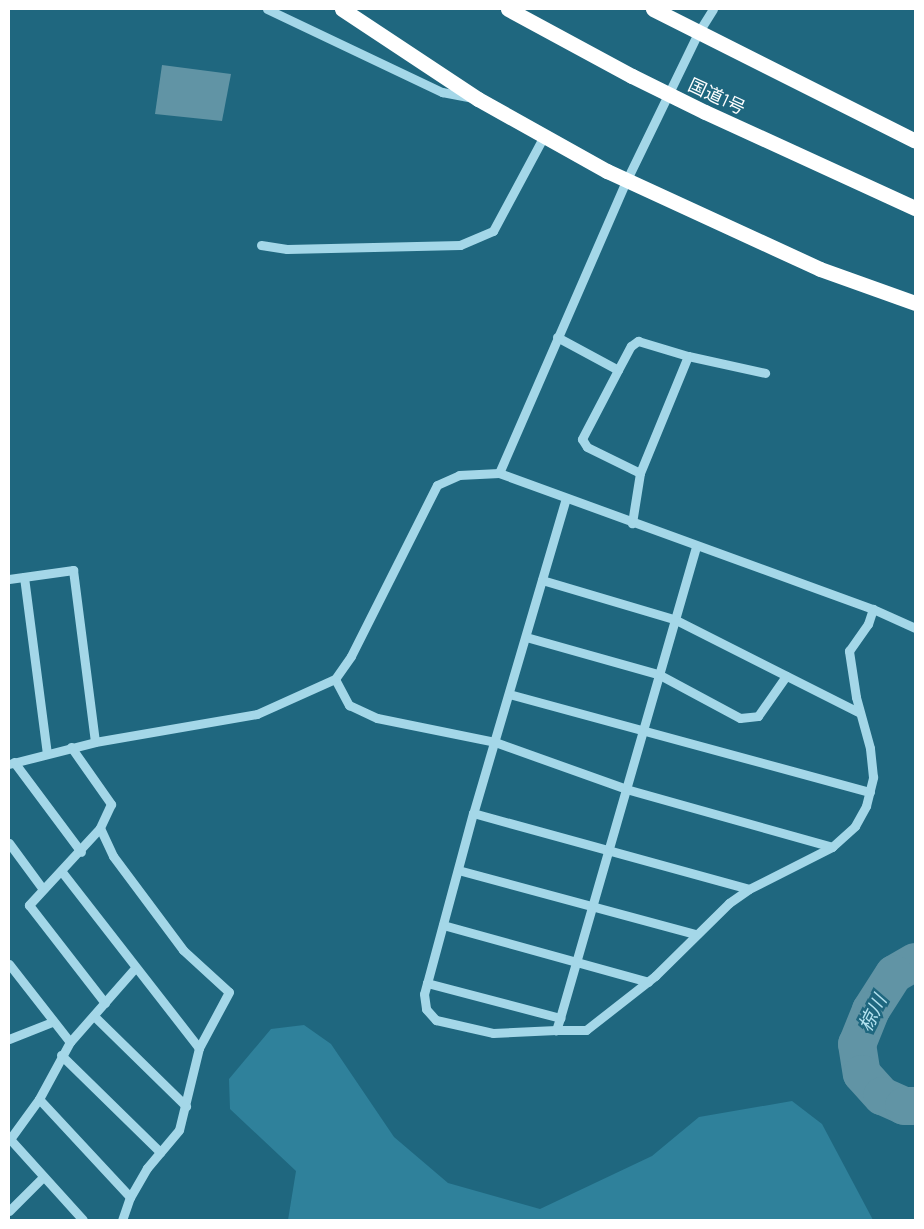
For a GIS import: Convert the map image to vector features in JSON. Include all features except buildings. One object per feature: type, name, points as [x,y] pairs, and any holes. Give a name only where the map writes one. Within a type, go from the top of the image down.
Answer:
[{"type":"highway","points":[[342,9],[478,99],[626,181],[820,269],[915,303]]},
{"type":"highway","name":"国道1号","points":[[508,9],[632,76],[704,112],[915,208]]},
{"type":"highway","points":[[654,9],[698,33],[915,141]]},
{"type":"street","points":[[267,9],[442,92],[478,99]]},
{"type":"street","points":[[499,473],[556,337],[626,181],[698,33],[713,9]]},
{"type":"street","points":[[261,245],[287,249],[460,245],[493,231],[544,136]]},
{"type":"street","points":[[556,337],[618,370]]},
{"type":"street","points":[[640,473],[587,448],[582,439],[631,346],[638,341],[688,356],[766,373]]},
{"type":"street","points":[[632,522],[640,473],[688,356]]},
{"type":"street","points":[[81,852],[12,763],[95,742],[257,714],[335,679],[351,656],[437,485],[459,475],[499,473],[873,609],[915,628]]},
{"type":"street","points":[[566,498],[473,813],[424,994],[426,1009],[436,1020],[493,1033],[586,1030],[648,982],[696,934],[749,889],[832,847],[855,826],[870,792],[870,748],[860,713],[849,651],[868,624],[873,609]]},
{"type":"street","points":[[556,1030],[696,546]]},
{"type":"street","points":[[9,579],[73,570],[95,742]]},
{"type":"street","points":[[24,577],[47,753]]},
{"type":"street","points":[[542,580],[674,619],[860,713]]},
{"type":"street","points":[[526,637],[658,674],[740,718],[758,716],[786,676]]},
{"type":"street","points":[[335,679],[349,705],[377,718],[495,742],[626,790],[832,847]]},
{"type":"street","points":[[509,694],[870,792]]},
{"type":"street","points":[[71,747],[111,804],[100,828],[81,852],[62,872],[42,888],[29,905],[105,1004]]},
{"type":"street","points":[[473,813],[749,889]]},
{"type":"street","points":[[100,828],[113,856],[183,950],[229,992],[198,1048],[179,1130],[160,1152],[130,1197],[122,1220]]},
{"type":"street","points":[[9,843],[42,888]]},
{"type":"street","points":[[458,870],[696,934]]},
{"type":"street","points":[[62,872],[198,1048]]},
{"type":"street","points":[[443,925],[648,982]]},
{"type":"street","points":[[9,964],[52,1022],[70,1042]]},
{"type":"street","points":[[83,1220],[9,1138],[39,1099],[61,1055],[70,1042],[135,968]]},
{"type":"street","points":[[427,983],[560,1018]]},
{"type":"street","points":[[94,1016],[186,1106]]},
{"type":"street","points":[[9,1039],[52,1022]]},
{"type":"street","points":[[61,1055],[160,1152]]},
{"type":"street","points":[[39,1099],[130,1197]]},
{"type":"street","points":[[9,1211],[43,1177]]},
{"type":"shaded area","points":[[162,65],[231,74],[222,121],[155,114]]},
{"type":"shaded area","points":[[304,1025],[331,1044],[394,1137],[448,1183],[540,1209],[652,1156],[699,1117],[792,1101],[822,1124],[873,1220],[288,1220],[296,1171],[230,1109],[229,1079],[271,1029]]},
{"type":"waterway","name":"椋川","points":[[915,962],[894,974],[871,1010],[857,1044],[862,1074],[882,1096],[904,1106],[915,1106]]}]
